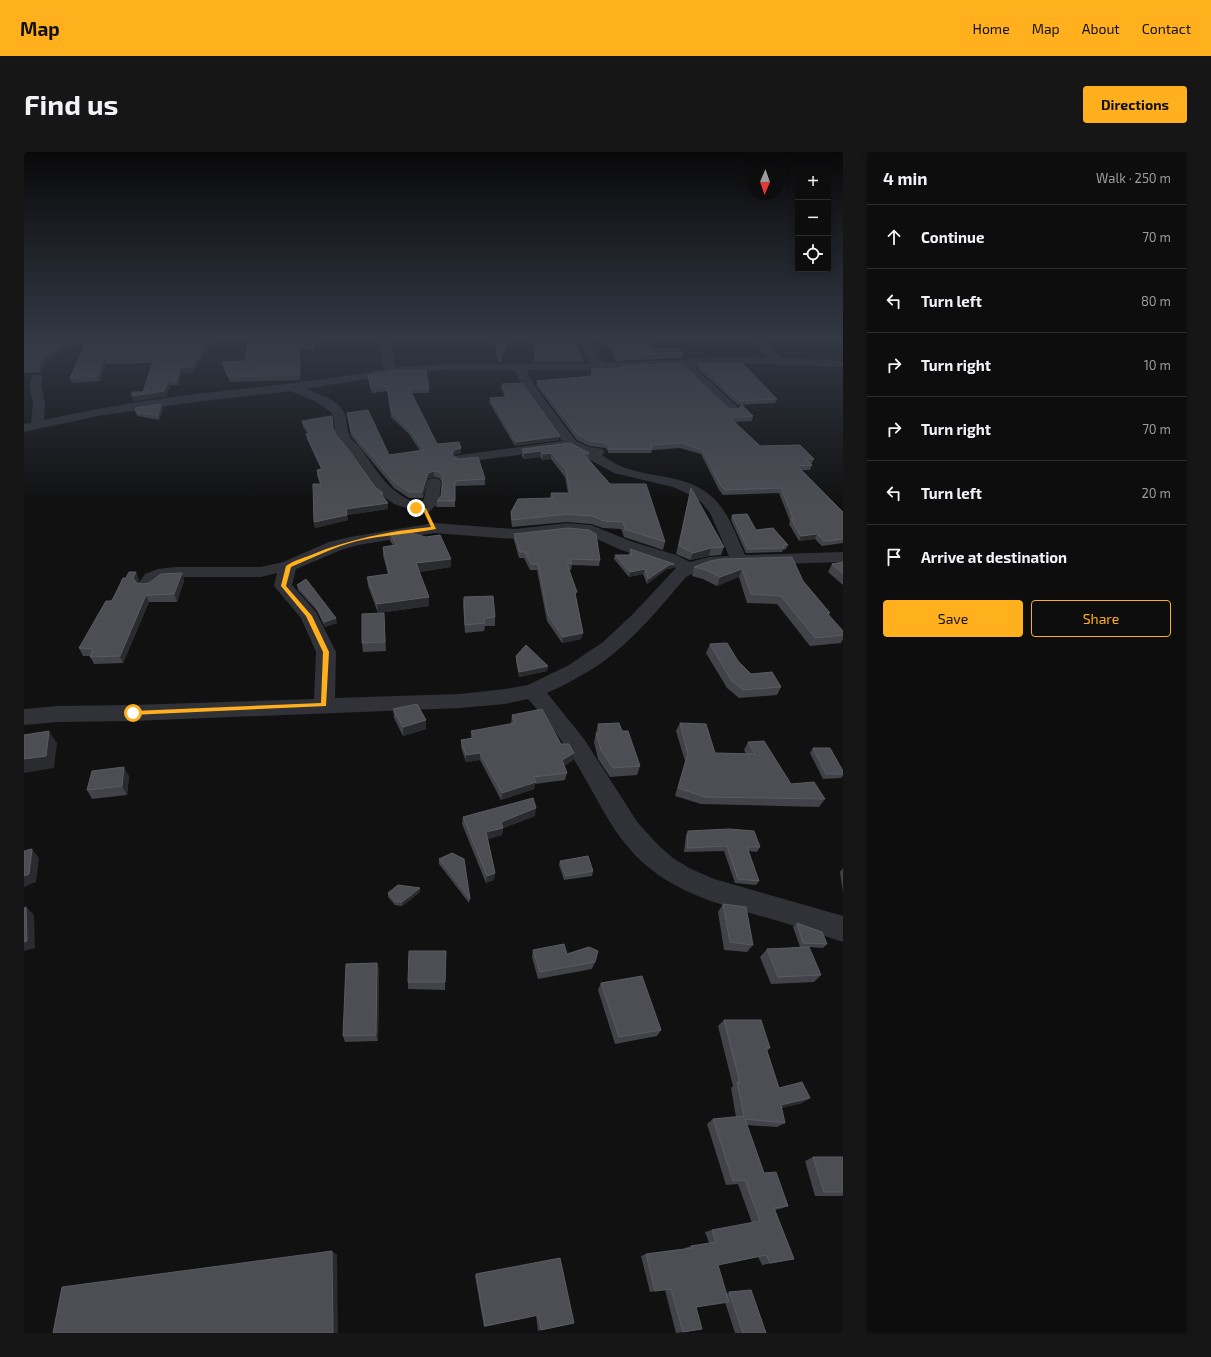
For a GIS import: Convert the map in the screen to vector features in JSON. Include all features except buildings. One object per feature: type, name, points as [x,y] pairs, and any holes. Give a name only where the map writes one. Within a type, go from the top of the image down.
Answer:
[{"type":"street","points":[[37,394],[39,403],[37,425]]},
{"type":"street","points":[[24,428],[120,408],[233,394]]},
{"type":"street","points":[[307,394],[328,403],[337,412],[342,420],[343,438],[354,448],[378,484],[390,497],[410,506],[424,509]]},
{"type":"street","points":[[535,394],[571,444],[623,472],[677,484],[694,491],[706,500],[723,525],[739,559]]},
{"type":"street","points":[[717,394],[733,409]]},
{"type":"street","points":[[460,459],[571,444]]},
{"type":"street","points":[[586,451],[612,453]]},
{"type":"street","points":[[424,509],[431,502],[434,482]]},
{"type":"street","points":[[424,509],[434,528]]},
{"type":"street","points":[[146,585],[151,578],[158,574],[175,572],[261,572],[288,566],[335,546],[356,540],[434,528],[515,534],[553,529],[584,529],[602,534],[627,546],[670,559],[690,568]]},
{"type":"street","points":[[24,717],[58,714],[133,713],[460,701],[504,697],[532,691],[570,674],[594,660],[622,638],[680,573],[690,568],[706,562],[739,559],[803,559],[843,557]]},
{"type":"street","points":[[283,586],[288,566]]},
{"type":"street","points":[[261,572],[271,580],[283,586],[309,616],[326,652],[324,705]]},
{"type":"street","points":[[532,691],[560,721],[589,764],[635,839],[671,872],[693,883],[719,893],[843,929]]},
{"type":"route","points":[[133,713],[324,705],[326,686],[326,652],[309,616],[283,586],[288,566],[335,546],[356,540],[380,535],[434,528],[424,509],[416,508]]}]
